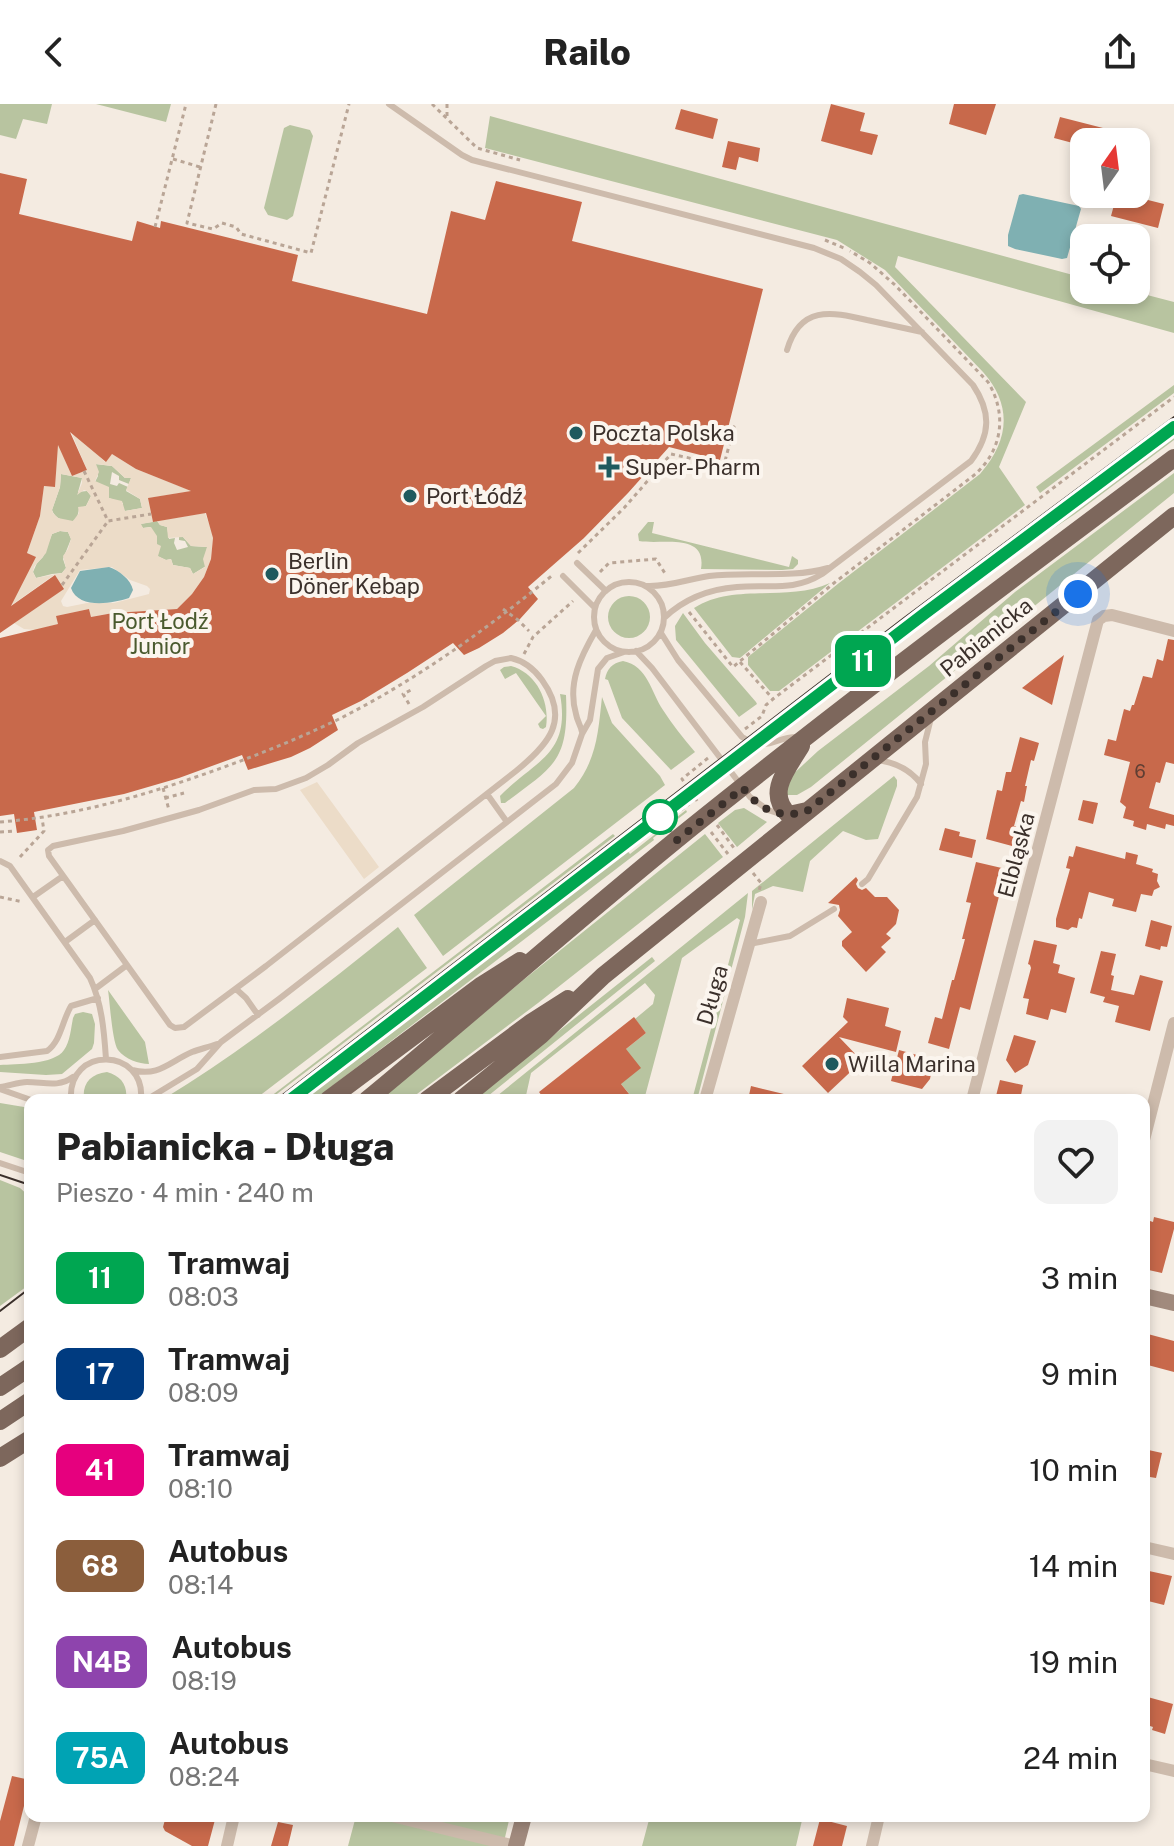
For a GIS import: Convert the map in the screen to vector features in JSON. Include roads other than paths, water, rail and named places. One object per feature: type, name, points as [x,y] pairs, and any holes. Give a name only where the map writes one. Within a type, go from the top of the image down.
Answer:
[{"type":"main road","name":"Pabianicka","points":[[566,931],[807,737],[1174,458]]},
{"type":"main road","name":"Pabianicka","points":[[603,976],[798,813],[933,711],[1174,516]]},
{"type":"main road","points":[[798,813],[779,804],[779,787],[807,737]]},
{"type":"main road","points":[[336,1094],[482,985],[566,931]]},
{"type":"main road","points":[[374,1094],[566,931]]},
{"type":"main road","points":[[470,1094],[541,1035],[603,976]]},
{"type":"main road","points":[[435,1094],[532,1022],[603,976]]},
{"type":"main road","points":[[0,1349],[24,1331]]},
{"type":"main road","points":[[0,1387],[24,1371]]},
{"type":"main road","points":[[0,1421],[24,1405]]},
{"type":"main road","points":[[0,1458],[24,1443]]},
{"type":"street","name":"Elbląska","points":[[974,1094],[1098,620],[1112,615],[1174,631]]},
{"type":"street","name":"Długa","points":[[707,1094],[761,902]]},
{"type":"street","points":[[1150,1117],[1174,1023]]},
{"type":"street","points":[[1150,1297],[1174,1303]]},
{"type":"street","points":[[1150,1548],[1174,1554]]},
{"type":"street","points":[[1150,1765],[1174,1771]]},
{"type":"street","points":[[28,1846],[34,1822]]},
{"type":"street","points":[[227,1846],[233,1822]]},
{"type":"street","points":[[417,1822],[516,1846],[522,1822]]},
{"type":"street","points":[[872,1846],[878,1822]]},
{"type":"lane","points":[[389,104],[472,160],[814,248],[841,259],[868,279],[922,332],[982,398],[987,425],[984,439],[971,461],[812,581],[799,585],[718,589],[682,603],[664,618]]},
{"type":"lane","points":[[787,350],[794,332],[807,319],[823,313],[847,315],[922,332]]},
{"type":"lane","points":[[576,560],[606,591]]},
{"type":"lane","points":[[647,586],[740,574],[801,574],[832,567]]},
{"type":"lane","points":[[563,576],[595,608]]},
{"type":"lane","points":[[154,1094],[197,1069],[221,1042],[556,784],[577,753],[592,714],[598,669],[607,658],[648,646],[661,633],[663,606],[656,594],[637,582],[613,585],[602,594],[595,608],[596,630],[602,640],[624,652]]},
{"type":"lane","points":[[582,734],[575,711],[576,673],[583,651],[596,630]]},
{"type":"lane","points":[[661,633],[678,660],[742,737],[757,743],[774,744],[790,736],[807,737]]},
{"type":"lane","points":[[636,651],[759,805],[777,813],[798,813]]},
{"type":"lane","points":[[511,658],[535,670],[550,693],[555,709],[554,724],[537,754],[487,794],[184,1027],[170,1025],[48,853],[53,846],[123,831],[254,790],[276,789],[306,778],[495,661],[511,658]]},
{"type":"lane","points":[[862,884],[917,797],[926,764],[925,742],[933,711]]},
{"type":"lane","points":[[872,759],[902,767],[921,784]]},
{"type":"lane","points":[[487,794],[507,822]]},
{"type":"lane","points":[[0,861],[10,866],[90,978],[103,1018],[106,1059]]},
{"type":"lane","points":[[33,897],[63,876]]},
{"type":"lane","points":[[749,944],[798,933],[834,909]]},
{"type":"lane","points":[[65,942],[95,920]]},
{"type":"lane","points":[[95,989],[127,965]]},
{"type":"lane","points":[[236,989],[258,1015]]},
{"type":"lane","points":[[0,1057],[47,1051],[58,1039],[71,1006],[98,998]]},
{"type":"lane","points":[[132,1070],[155,1072],[188,1054],[221,1042]]},
{"type":"lane","points":[[71,1094],[72,1082],[83,1066],[106,1059],[123,1063],[132,1070],[139,1080],[142,1094]]},
{"type":"lane","points":[[0,1088],[27,1082],[55,1085],[76,1075]]},
{"type":"lane","points":[[0,1088],[24,1097]]},
{"type":"lane","points":[[0,1163],[24,1171]]},
{"type":"water","points":[[1019,195],[1080,208],[1077,224],[1070,224],[1067,258],[1008,246]]},
{"type":"water","points":[[109,567],[130,583],[133,590],[129,598],[96,603],[75,595],[71,588],[80,571]]},
{"type":"tram line","points":[[284,1094],[904,618],[1174,417]]},
{"type":"tram line","name":"11","points":[[298,1094],[924,614],[1174,427]]},
{"type":"tram line","points":[[0,1175],[24,1183]]},
{"type":"tram line","points":[[0,1311],[24,1293]]},
{"type":"place","name":"Poczta Polska","points":[[576,433]]},
{"type":"place","name":"Super-Pharm","points":[[609,467]]},
{"type":"place","name":"Port Łódź","points":[[410,496]]},
{"type":"place","name":"Berlin Döner Kebap","points":[[272,574]]},
{"type":"place","name":"Willa Marina","points":[[832,1064]]},
{"type":"park label","name":"Port Łodź Junior","points":[[160,634]]}]
